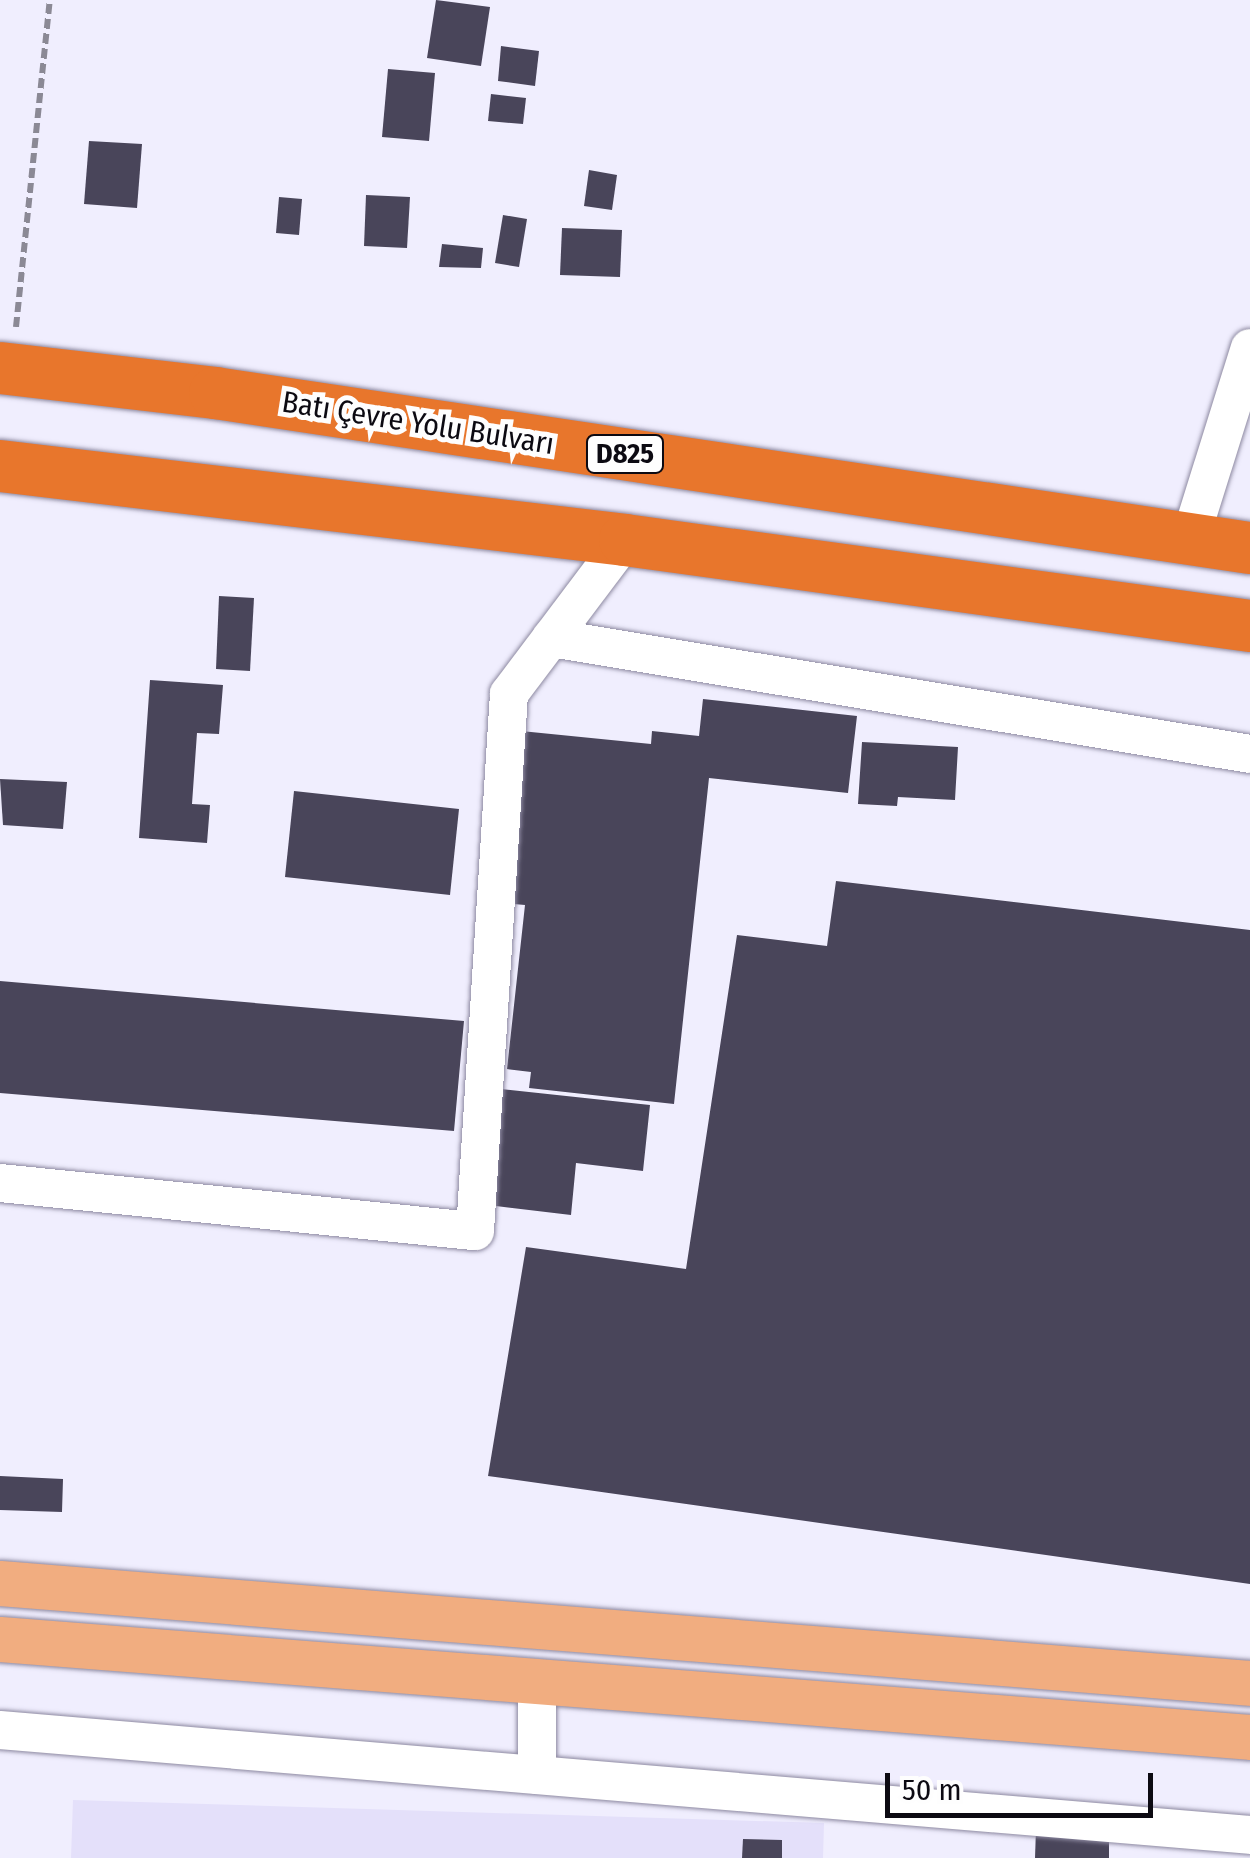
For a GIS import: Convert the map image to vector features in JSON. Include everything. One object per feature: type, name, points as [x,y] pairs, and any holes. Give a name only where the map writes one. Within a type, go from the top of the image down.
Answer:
[{"type":"highway","name":"Batı Çevre Yolu Bulvarı","points":[[6,369],[215,392],[1250,548]]},
{"type":"highway","points":[[0,466],[625,540],[1250,626]]},
{"type":"main road","points":[[0,1583],[1250,1683]]},
{"type":"main road","points":[[0,1639],[1250,1737]]},
{"type":"street","points":[[1190,539],[1250,348]]},
{"type":"street","points":[[0,1183],[475,1231],[509,694],[625,540]]},
{"type":"street","points":[[551,638],[1250,754]]},
{"type":"street","points":[[536,1681],[537,1775]]},
{"type":"street","points":[[0,1730],[1250,1835]]},
{"type":"path","points":[[6,369],[50,0]]},
{"type":"shaded area","points":[[73,1800],[824,1823],[823,1858],[71,1858]]},
{"type":"building","points":[[436,0],[490,7],[481,66],[427,58]]},
{"type":"building","points":[[501,46],[539,51],[535,86],[498,81]]},
{"type":"building","points":[[388,69],[435,73],[429,141],[382,137]]},
{"type":"building","points":[[491,94],[526,98],[523,124],[488,121]]},
{"type":"building","points":[[89,141],[142,144],[137,208],[84,204]]},
{"type":"building","points":[[589,170],[617,175],[612,210],[584,206]]},
{"type":"building","points":[[366,195],[410,197],[407,248],[364,246]]},
{"type":"building","points":[[279,197],[302,199],[299,235],[276,233]]},
{"type":"building","points":[[503,215],[527,219],[519,267],[495,263]]},
{"type":"building","points":[[562,228],[622,230],[620,277],[560,275]]},
{"type":"building","points":[[442,244],[483,248],[481,268],[439,267]]},
{"type":"building","points":[[219,596],[254,598],[250,671],[216,669]]},
{"type":"building","points":[[150,680],[223,685],[219,734],[197,733],[192,804],[210,805],[207,843],[139,838]]},
{"type":"building","points":[[703,699],[857,716],[848,793],[709,778],[674,1104],[529,1088],[531,1072],[507,1069],[525,905],[502,903],[521,731],[651,744],[652,731],[699,736]]},
{"type":"building","points":[[862,742],[958,747],[955,800],[898,797],[897,806],[858,804]]},
{"type":"building","points":[[0,779],[67,782],[63,829],[3,825]]},
{"type":"building","points":[[294,791],[459,809],[450,895],[285,877]]},
{"type":"building","points":[[836,881],[1250,930],[1250,1584],[488,1476],[526,1247],[686,1269],[737,935],[827,946]]},
{"type":"building","points":[[0,981],[464,1021],[454,1131],[0,1093]]},
{"type":"building","points":[[501,1089],[650,1105],[643,1171],[576,1163],[571,1215],[488,1205]]},
{"type":"building","points":[[0,1476],[63,1479],[62,1512],[0,1510]]},
{"type":"building","points":[[1036,1829],[1109,1831],[1109,1858],[1035,1858]]},
{"type":"building","points":[[743,1839],[782,1840],[782,1858],[742,1858]]}]
